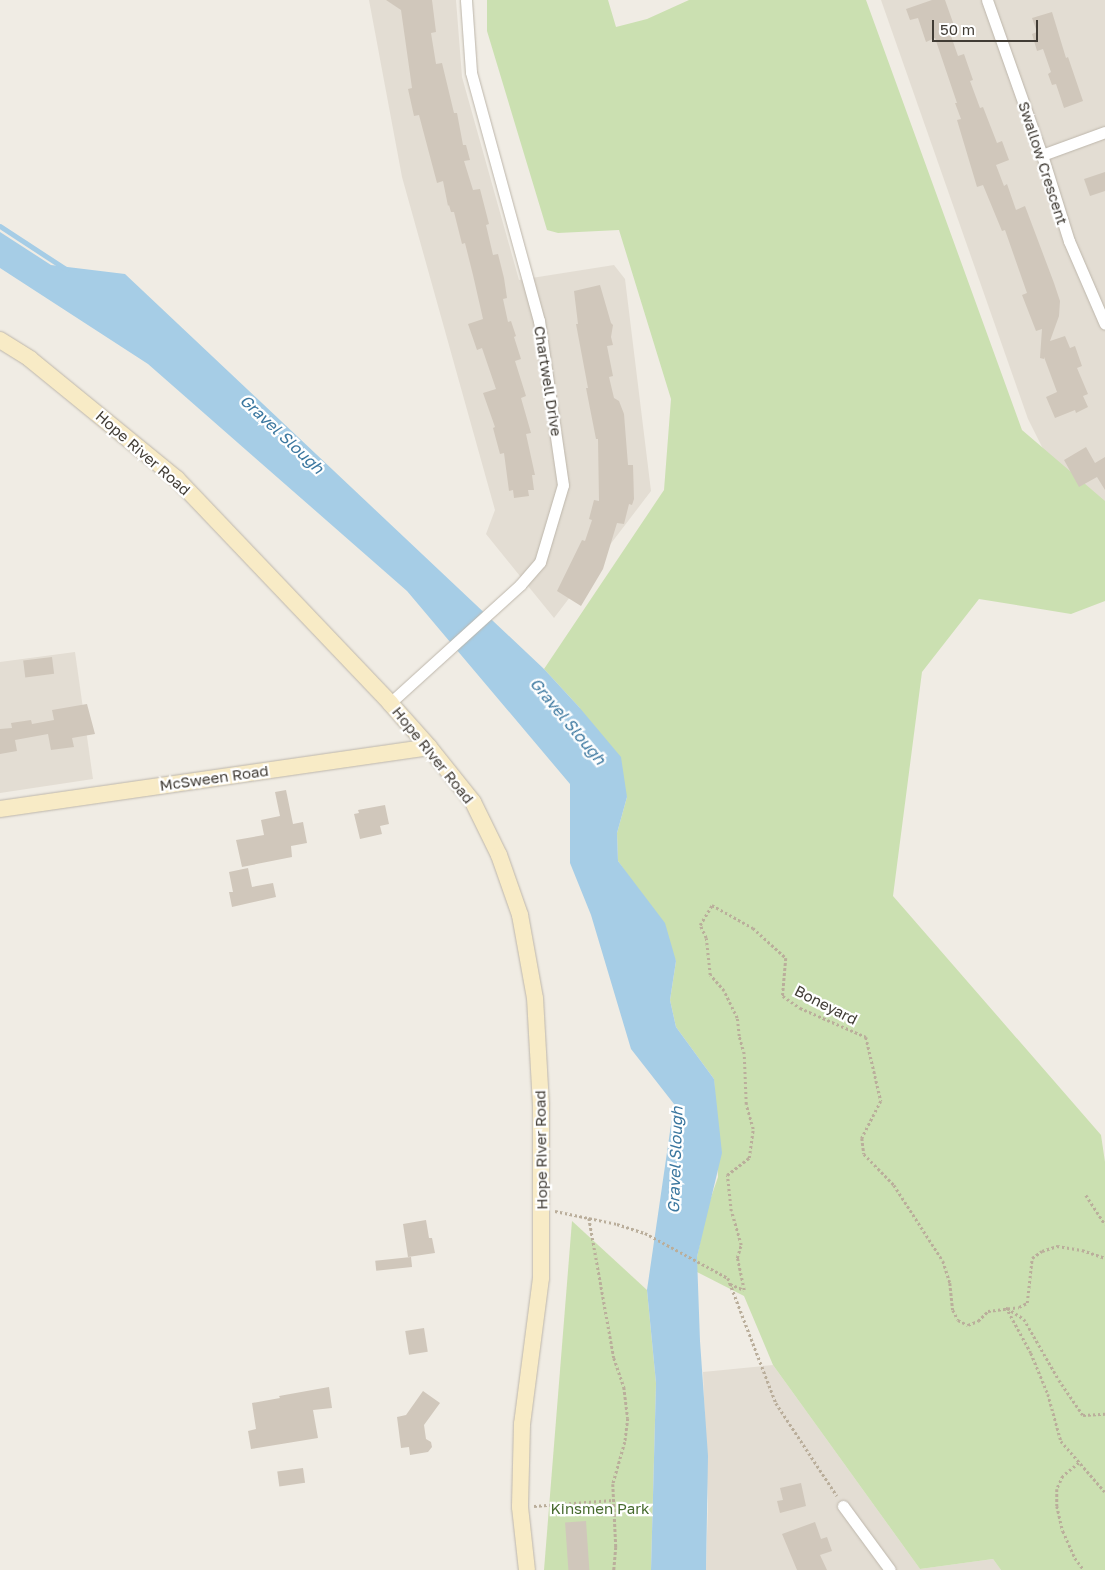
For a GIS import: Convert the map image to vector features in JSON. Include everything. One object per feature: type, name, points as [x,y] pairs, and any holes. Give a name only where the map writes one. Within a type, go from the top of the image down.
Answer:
[{"type":"street","name":"Chartwell Drive","points":[[390,703],[520,585],[540,562],[563,485],[539,321],[471,72],[466,0]]},
{"type":"street","name":"Swallow Crescent","points":[[986,0],[1042,155],[1069,241],[1105,324]]},
{"type":"street","points":[[1042,155],[1105,132]]},
{"type":"street","name":"Hope River Road","points":[[0,340],[30,359],[177,480],[429,746],[473,802],[499,855],[520,915],[535,998],[541,1106],[541,1278],[522,1424],[520,1507],[527,1570]]},
{"type":"street","name":"McSween Road","points":[[0,809],[429,746]]},
{"type":"street","points":[[843,1506],[890,1570]]},
{"type":"path","name":"Boneyard","points":[[730,1284],[744,1290],[737,1258],[740,1245],[731,1211],[727,1174],[749,1158],[753,1129],[746,1104],[744,1054],[737,1018],[724,991],[710,975],[706,938],[700,925],[712,905],[753,928],[786,958],[783,996],[800,1008],[866,1037],[881,1101],[862,1138],[864,1154],[894,1185],[943,1261],[950,1283],[953,1310],[958,1320],[968,1325],[978,1321],[988,1311],[1006,1307]]},
{"type":"path","points":[[1086,1195],[1105,1224]]},
{"type":"path","points":[[541,1208],[589,1217],[645,1232],[728,1278],[776,1403],[843,1506]]},
{"type":"path","points":[[589,1217],[614,1358],[624,1387],[628,1418],[625,1442],[613,1484],[616,1547],[614,1570]]},
{"type":"path","points":[[1006,1307],[1019,1307],[1027,1303],[1032,1258],[1042,1251],[1057,1246],[1082,1250],[1105,1258]]},
{"type":"path","points":[[1006,1307],[1024,1319],[1059,1380],[1083,1415],[1105,1414]]},
{"type":"path","points":[[1006,1307],[1031,1352],[1048,1394],[1061,1441],[1105,1492]]},
{"type":"path","points":[[1079,1463],[1063,1476],[1057,1489],[1057,1506],[1063,1531],[1075,1558],[1084,1570]]},
{"type":"path","points":[[520,1507],[613,1500]]},
{"type":"shaded area","points":[[369,0],[456,0],[462,77],[519,280],[614,265],[625,279],[651,491],[554,618],[486,534],[495,510],[402,177]]},
{"type":"shaded area","points":[[881,0],[1105,0],[1105,521],[1072,507],[1028,419]]},
{"type":"shaded area","points":[[75,652],[93,779],[0,793],[0,662]]},
{"type":"shaded area","points":[[773,1365],[920,1569],[993,1559],[1001,1570],[706,1570],[708,1504],[703,1372]]},
{"type":"green space","points":[[487,0],[608,0],[616,27],[647,19],[689,0],[866,0],[1022,430],[1105,501],[1105,601],[1071,614],[979,599],[922,672],[893,896],[1101,1135],[1105,1162],[1105,1570],[1001,1570],[993,1559],[920,1569],[773,1365],[744,1296],[697,1272],[697,1257],[707,1209],[718,1177],[714,1079],[676,1027],[670,1000],[676,961],[636,887],[618,861],[617,833],[627,797],[579,707],[544,669],[664,490],[671,399],[619,230],[558,233],[547,230],[487,31]]},
{"type":"green space","name":"Kinsmen Park","points":[[572,1221],[647,1290],[656,1383],[651,1570],[544,1570]]},
{"type":"water","points":[[0,232],[51,265],[125,274],[544,669],[621,757],[627,797],[617,833],[618,861],[665,923],[676,961],[670,1000],[676,1027],[714,1079],[722,1153],[697,1257],[700,1341],[708,1456],[706,1570],[651,1570],[656,1383],[647,1290],[674,1104],[631,1049],[591,915],[570,863],[570,784],[407,591],[148,364],[0,268]]},
{"type":"building","points":[[386,0],[432,0],[436,32],[431,33],[436,64],[442,63],[454,113],[457,113],[463,145],[466,145],[470,160],[464,161],[473,190],[480,189],[489,224],[486,225],[493,255],[498,254],[504,278],[507,298],[503,299],[508,322],[511,321],[521,359],[515,361],[526,396],[521,398],[531,433],[526,434],[535,475],[532,475],[534,490],[528,490],[529,496],[514,498],[513,490],[509,491],[504,453],[500,454],[493,428],[495,427],[483,393],[496,389],[482,348],[477,350],[468,324],[483,319],[465,243],[462,244],[454,212],[451,212],[448,206],[443,181],[437,183],[419,115],[414,116],[408,89],[412,88],[401,10]]},
{"type":"building","points":[[932,0],[945,0],[956,31],[950,33],[958,56],[964,54],[973,80],[970,81],[980,108],[983,107],[997,143],[1002,141],[1009,160],[996,165],[1004,186],[1007,184],[1016,210],[1025,206],[1054,283],[1060,301],[1059,316],[1050,341],[1065,336],[1070,348],[1075,346],[1082,366],[1077,368],[1088,394],[1083,396],[1088,407],[1076,413],[1075,410],[1055,418],[1046,397],[1057,392],[1044,357],[1044,359],[1040,358],[1042,329],[1036,331],[1022,295],[1027,293],[1005,230],[1002,231],[983,185],[977,187],[957,120],[961,119],[955,103],[957,103],[935,38],[926,42],[918,18],[910,20],[906,9]]},
{"type":"building","points":[[1052,12],[1066,58],[1068,57],[1083,101],[1064,108],[1056,84],[1052,85],[1048,74],[1051,72],[1043,49],[1037,51],[1032,34],[1037,32],[1032,18]]},
{"type":"building","points":[[1105,172],[1105,191],[1090,196],[1084,179]]},
{"type":"building","points":[[600,285],[613,325],[611,337],[613,345],[607,346],[613,376],[609,377],[614,398],[619,401],[624,414],[628,465],[633,465],[634,499],[632,505],[629,504],[624,524],[617,523],[603,569],[581,606],[557,591],[582,540],[585,541],[592,520],[589,519],[594,500],[599,501],[598,439],[596,439],[586,388],[588,388],[576,324],[578,324],[574,291]]},
{"type":"building","points":[[1086,447],[1095,463],[1105,457],[1105,490],[1097,477],[1079,487],[1064,460]]},
{"type":"building","points":[[52,657],[54,674],[25,677],[23,661]]},
{"type":"building","points":[[87,704],[95,734],[72,738],[74,747],[51,750],[48,734],[15,740],[17,751],[0,754],[0,729],[12,728],[11,723],[31,720],[32,724],[54,720],[52,710]]},
{"type":"building","points":[[286,790],[293,824],[303,822],[307,843],[291,846],[292,857],[242,867],[236,840],[264,835],[261,820],[280,816],[275,792]]},
{"type":"building","points":[[385,805],[389,824],[380,826],[382,834],[360,839],[354,814],[359,813],[358,810]]},
{"type":"building","points":[[248,868],[252,887],[273,883],[276,897],[232,907],[229,892],[233,892],[229,872]]},
{"type":"building","points":[[426,1220],[429,1238],[432,1238],[435,1253],[408,1257],[403,1224]]},
{"type":"building","points":[[411,1257],[412,1267],[376,1271],[375,1261]]},
{"type":"building","points":[[424,1328],[428,1352],[409,1355],[405,1331]]},
{"type":"building","points":[[329,1387],[332,1408],[313,1410],[318,1438],[251,1449],[248,1431],[256,1429],[252,1403]]},
{"type":"building","points":[[423,1391],[440,1403],[424,1425],[426,1439],[431,1442],[432,1447],[428,1452],[410,1455],[409,1447],[401,1448],[397,1417],[406,1415]]},
{"type":"building","points":[[303,1468],[305,1483],[279,1486],[277,1472]]},
{"type":"building","points":[[801,1483],[806,1506],[780,1513],[777,1501],[783,1500],[780,1488]]},
{"type":"building","points":[[586,1521],[589,1570],[568,1570],[565,1522]]},
{"type":"building","points":[[815,1522],[821,1539],[827,1537],[832,1551],[820,1555],[827,1570],[797,1570],[782,1534]]},
{"type":"waterway","name":"Gravel Slough","points":[[0,226],[66,269]]}]
